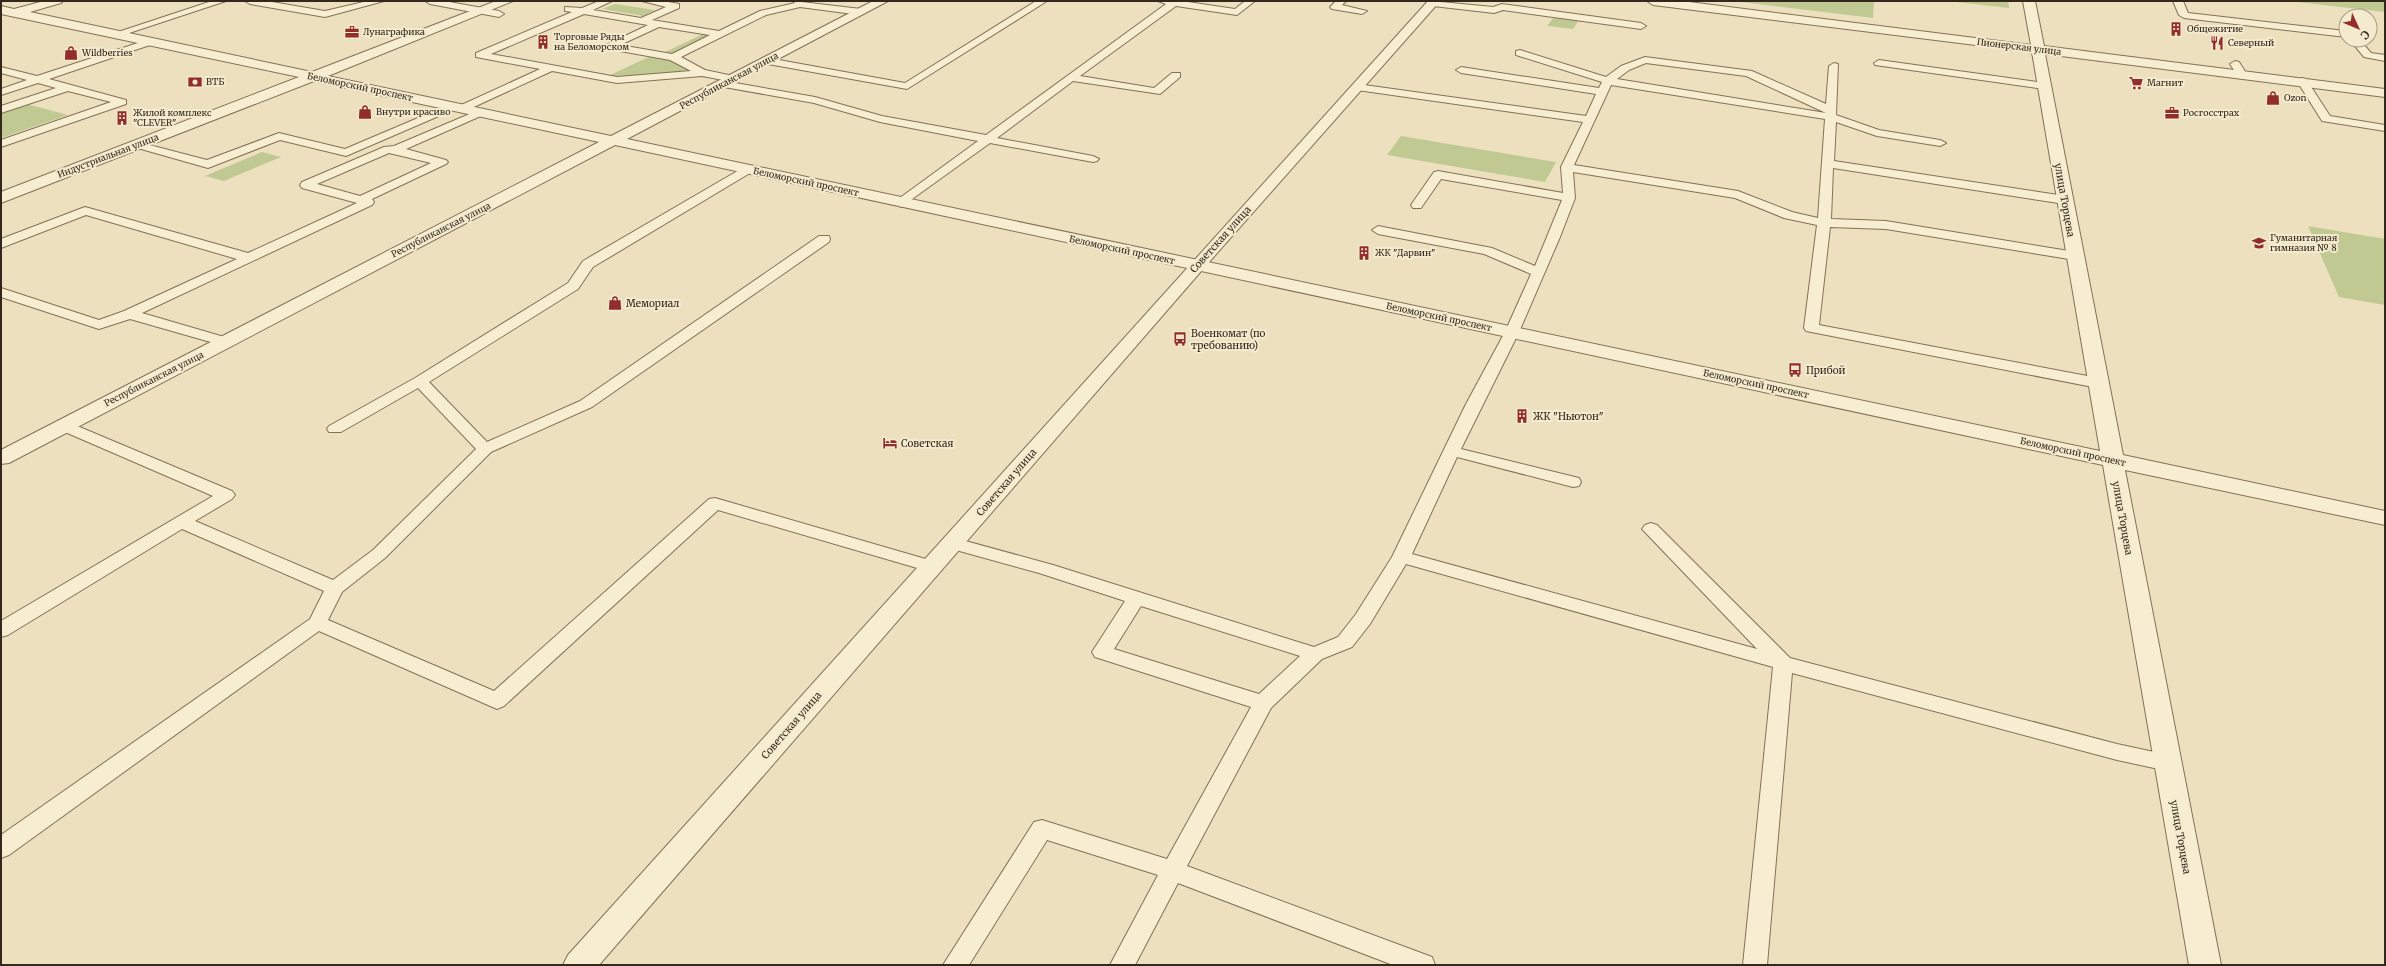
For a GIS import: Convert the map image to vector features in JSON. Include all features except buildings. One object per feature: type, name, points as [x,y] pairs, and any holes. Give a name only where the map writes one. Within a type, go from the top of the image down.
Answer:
[{"type":"street","points":[[6,14],[57,1]]},
{"type":"street","name":"Индустриальная улица","points":[[1,198],[507,1]]},
{"type":"street","name":"Республиканская улица","points":[[1,458],[882,1]]},
{"type":"street","name":"Пионерская улица","points":[[1653,1],[2038,50],[2238,69],[2302,81],[2385,93]]},
{"type":"street","name":"улица Торцева","points":[[2029,1],[2204,965]]},
{"type":"street","name":"Советская улица","points":[[579,965],[930,566],[1433,2]]},
{"type":"street","name":"Беломорский проспект","points":[[6,14],[150,42],[2385,518]]},
{"type":"lane","points":[[114,35],[221,1]]},
{"type":"lane","points":[[250,1],[325,14],[379,1]]},
{"type":"lane","points":[[430,1],[499,14]]},
{"type":"lane","points":[[607,1],[480,55],[617,80],[702,73]]},
{"type":"lane","points":[[642,21],[676,6],[647,1]]},
{"type":"lane","points":[[768,60],[907,86],[1042,1]]},
{"type":"lane","points":[[1161,1],[1237,12],[1250,1]]},
{"type":"lane","points":[[1341,1],[1335,7],[1362,11]]},
{"type":"lane","points":[[2178,1],[2184,15],[2338,33]]},
{"type":"lane","points":[[673,57],[763,13],[799,2],[861,12]]},
{"type":"lane","points":[[1433,2],[1494,10],[1502,7],[1641,26]]},
{"type":"lane","points":[[901,203],[984,139],[1174,3]]},
{"type":"lane","points":[[568,9],[719,34]]},
{"type":"lane","points":[[658,24],[609,46],[673,57],[702,73],[729,81],[815,100],[880,118],[1093,159]]},
{"type":"lane","points":[[1,92],[150,42]]},
{"type":"lane","points":[[2362,48],[2368,56],[2385,58]]},
{"type":"lane","points":[[1520,53],[1605,87]]},
{"type":"lane","points":[[1122,965],[1263,703],[1315,654],[1345,642],[1363,619],[1401,557],[1451,451],[1512,332],[1569,198],[1568,167],[1605,87],[1625,68],[1645,60],[1748,73],[1832,114],[1877,133],[1940,143]]},
{"type":"lane","points":[[1879,64],[2044,86]]},
{"type":"lane","points":[[1834,66],[1824,223],[1811,328],[2098,383]]},
{"type":"lane","points":[[138,144],[208,164],[279,136],[346,153],[550,68]]},
{"type":"lane","points":[[1,70],[122,102],[1,144]]},
{"type":"lane","points":[[1461,70],[1832,114]]},
{"type":"lane","points":[[1071,78],[1156,92],[1176,75]]},
{"type":"lane","points":[[2302,81],[2326,119],[2385,128]]},
{"type":"lane","points":[[1357,86],[1590,120]]},
{"type":"lane","points":[[1,110],[69,88]]},
{"type":"lane","points":[[395,150],[480,113]]},
{"type":"lane","points":[[1,292],[99,325],[129,314],[368,202],[306,185],[388,149],[442,162],[361,200]]},
{"type":"lane","points":[[1828,164],[2065,200]]},
{"type":"lane","points":[[1568,167],[1738,195],[1788,215],[1824,223],[1886,225],[2075,256]]},
{"type":"lane","points":[[335,429],[420,381],[573,286],[588,264],[746,170]]},
{"type":"lane","points":[[1417,205],[1438,175],[1569,198]]},
{"type":"lane","points":[[1,244],[85,211],[249,258]]},
{"type":"lane","points":[[1378,230],[1487,250],[1538,272]]},
{"type":"lane","points":[[1,848],[317,623],[335,588],[379,554],[485,448],[586,404],[824,240]]},
{"type":"lane","points":[[129,314],[226,342]]},
{"type":"lane","points":[[420,381],[485,448]]},
{"type":"lane","points":[[1,630],[226,495],[64,426]]},
{"type":"lane","points":[[1451,451],[1573,482]]},
{"type":"lane","points":[[317,623],[498,701],[715,503],[930,566]]},
{"type":"lane","points":[[181,522],[335,588]]},
{"type":"lane","points":[[1651,529],[1783,663],[1755,965]]},
{"type":"lane","points":[[952,543],[1137,597],[1315,654]]},
{"type":"lane","points":[[1401,557],[1783,663],[2117,752],[2168,764]]},
{"type":"lane","points":[[1137,597],[1102,652],[1263,703]]},
{"type":"lane","points":[[955,965],[1042,829],[1172,870],[1423,965]]},
{"type":"green space","points":[[1734,1],[1874,1],[1873,18]]},
{"type":"green space","points":[[1948,1],[2008,1],[2009,8]]},
{"type":"green space","points":[[2288,1],[2385,1],[2385,12],[2378,11],[2378,8],[2350,8]]},
{"type":"green space","points":[[615,4],[655,10],[643,16],[602,9]]},
{"type":"green space","points":[[1554,17],[1579,20],[1573,29],[1547,26]]},
{"type":"green space","points":[[703,34],[712,36],[673,55],[663,53]]},
{"type":"green space","points":[[653,55],[670,58],[697,72],[622,78],[608,76]]},
{"type":"green space","points":[[27,104],[68,115],[1,138],[1,113]]},
{"type":"green space","points":[[1401,136],[1556,162],[1545,182],[1387,155]]},
{"type":"green space","points":[[262,152],[281,157],[224,181],[205,176]]},
{"type":"green space","points":[[2308,226],[2385,239],[2385,305],[2339,297]]},
{"type":"place","name":"Общежитие","points":[[2176,29]]},
{"type":"place","name":"Лунаграфика","points":[[352,32]]},
{"type":"place","name":"Торговые Ряды на Беломорском","points":[[543,42]]},
{"type":"place","name":"Северный","points":[[2217,43]]},
{"type":"place","name":"Wildberries","points":[[71,53]]},
{"type":"place","name":"ВТБ","points":[[195,82]]},
{"type":"place","name":"Магнит","points":[[2136,83]]},
{"type":"place","name":"Ozon","points":[[2273,98]]},
{"type":"place","name":"Внутри красиво","points":[[365,112]]},
{"type":"place","name":"Росгосстрах","points":[[2172,113]]},
{"type":"place","name":"Жилой комплекс \"СLEVER\"","points":[[122,118]]},
{"type":"place","name":"Гуманитарная гимназия № 8","points":[[2259,243]]},
{"type":"place","name":"ЖК \"Дарвин\"","points":[[1364,253]]},
{"type":"place","name":"Мемориал","points":[[615,303]]},
{"type":"place","name":"Военкомат (по требованию)","points":[[1180,339]]},
{"type":"place","name":"Прибой","points":[[1795,370]]},
{"type":"place","name":"ЖК \"Ньютон\"","points":[[1522,416]]},
{"type":"place","name":"Советская","points":[[890,443]]}]
